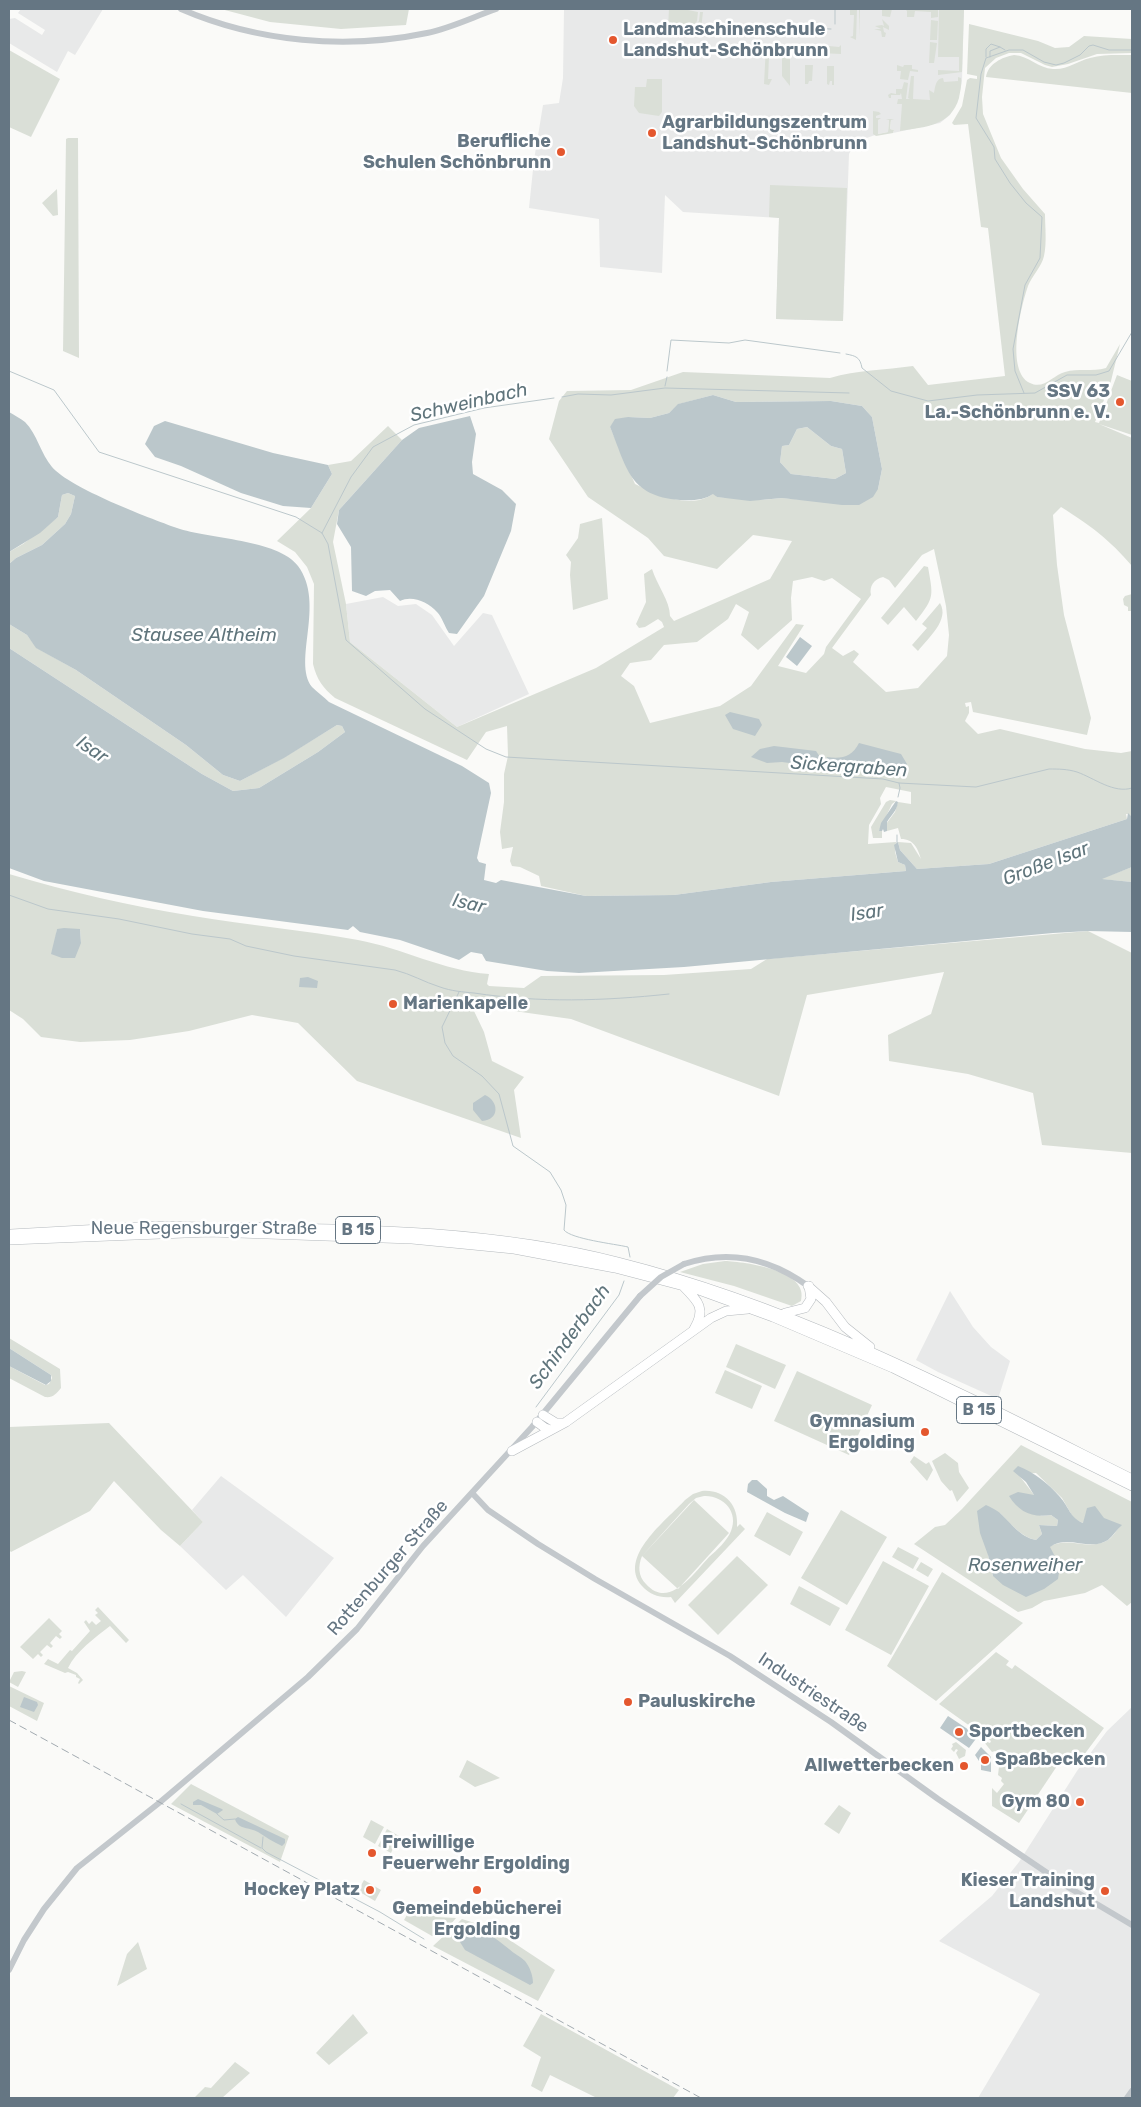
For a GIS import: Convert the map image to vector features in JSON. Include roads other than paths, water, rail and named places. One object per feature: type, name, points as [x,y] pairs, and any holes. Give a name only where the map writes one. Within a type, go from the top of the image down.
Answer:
[{"type":"highway","name":"Neue Regensburger Straße","points":[[9,1234],[155,1226],[309,1228],[411,1232],[486,1239],[560,1250],[617,1262],[702,1285],[784,1314],[882,1356],[1132,1479]]},
{"type":"highway","name":"B 15","points":[[9,1240],[210,1232],[422,1240],[485,1245],[543,1253],[615,1268],[682,1285],[753,1309],[893,1368],[1132,1486]]},
{"type":"highway","points":[[682,1285],[696,1299],[700,1309],[699,1321],[692,1332]]},
{"type":"highway","points":[[784,1314],[805,1308],[811,1299],[808,1286]]},
{"type":"highway","points":[[808,1286],[826,1302],[845,1327],[882,1356]]},
{"type":"highway","points":[[512,1451],[566,1422],[711,1318],[726,1311],[753,1309]]},
{"type":"highway","points":[[543,1415],[556,1423],[566,1422]]},
{"type":"highway","points":[[536,1422],[544,1428],[552,1430]]},
{"type":"street","points":[[181,9],[236,28],[314,41],[385,40],[428,32],[496,9]]},
{"type":"street","name":"Rottenburger Straße","points":[[9,1970],[24,1940],[44,1909],[77,1868],[159,1802],[324,1662],[357,1629],[423,1546],[512,1451],[640,1296],[661,1277],[684,1264],[708,1257],[740,1257],[774,1266],[808,1286]]},
{"type":"street","name":"Industriestraße","points":[[473,1494],[488,1510],[538,1544],[595,1579],[730,1656],[831,1722],[938,1799],[1068,1887],[1132,1925]]},
{"type":"street","points":[[1127,2098],[1132,2091]]},
{"type":"water","points":[[713,395],[736,402],[831,401],[862,406],[872,417],[882,469],[878,489],[873,497],[859,505],[842,505],[782,498],[750,501],[717,497],[713,494],[702,499],[684,500],[650,493],[632,477],[610,427],[615,419],[628,417],[650,418],[669,413],[678,404]],"holes":[[[807,427],[831,446],[842,449],[846,473],[835,479],[791,474],[780,462],[782,446],[789,445],[797,429]]]},
{"type":"water","name":"Stausee Altheim","points":[[9,412],[29,427],[52,467],[75,484],[111,502],[177,528],[242,541],[275,550],[288,557],[298,566],[306,581],[309,597],[305,662],[307,676],[312,687],[329,702],[462,766],[489,783],[491,793],[477,858],[479,862],[486,864],[484,880],[496,883],[501,880],[586,896],[674,895],[771,882],[906,871],[905,865],[898,862],[894,845],[898,842],[900,850],[917,869],[989,864],[1127,819],[1128,813],[1132,817],[1132,867],[1102,879],[1132,882],[1132,932],[1088,931],[1053,933],[684,967],[579,973],[547,971],[486,961],[482,954],[471,952],[459,960],[400,940],[360,932],[353,926],[348,930],[203,911],[44,881],[9,868],[9,648],[202,774],[233,791],[259,788],[318,752],[345,732],[342,726],[337,725],[284,758],[240,781],[223,775],[186,745],[76,670],[36,648],[27,635],[9,624],[9,564],[16,558],[42,545],[65,524],[71,514],[75,496],[68,493],[62,495],[58,517],[40,533],[9,552]]},
{"type":"water","points":[[470,416],[476,434],[472,462],[473,474],[502,490],[516,504],[511,531],[484,596],[457,634],[449,633],[437,612],[420,600],[405,599],[400,601],[390,590],[375,591],[366,596],[352,591],[351,547],[337,524],[339,510],[402,440],[419,428]]},
{"type":"water","points":[[165,421],[273,453],[328,465],[332,474],[311,508],[283,506],[241,493],[181,466],[155,457],[145,444],[154,426]]},
{"type":"water","points":[[800,637],[812,646],[797,666],[786,657]]},
{"type":"water","points":[[730,712],[759,719],[762,725],[755,736],[733,729],[725,715]]},
{"type":"water","name":"Sickergraben","points":[[859,743],[901,754],[907,764],[904,770],[837,769],[833,765],[824,766],[827,757],[837,758],[846,756]]},
{"type":"water","points":[[774,746],[816,751],[820,757],[818,764],[812,766],[782,762],[767,763],[751,757],[760,749]]},
{"type":"water","points":[[896,801],[898,802],[896,808],[887,822],[887,831],[884,832],[883,829],[879,831],[881,823]]},
{"type":"water","points":[[57,929],[80,929],[81,943],[75,958],[62,958],[51,954]]},
{"type":"water","points":[[308,977],[318,981],[317,988],[299,987],[300,978]]},
{"type":"water","points":[[485,1095],[493,1101],[496,1110],[492,1117],[482,1121],[473,1110],[473,1103]]},
{"type":"water","points":[[9,1348],[51,1375],[51,1381],[46,1385],[9,1366]]},
{"type":"water","name":"Rosenweiher","points":[[1018,1466],[1036,1475],[1051,1487],[1072,1515],[1079,1521],[1083,1523],[1087,1508],[1095,1506],[1104,1518],[1122,1525],[1108,1540],[1101,1543],[1064,1542],[1050,1547],[1060,1566],[1058,1579],[1044,1589],[1026,1597],[1003,1585],[993,1576],[980,1533],[977,1511],[986,1505],[1000,1513],[1020,1533],[1036,1540],[1042,1534],[1039,1525],[1057,1526],[1058,1520],[1051,1515],[1038,1516],[1027,1513],[1017,1506],[1009,1496],[1018,1492],[1034,1495],[1026,1482],[1013,1471]]},
{"type":"water","points":[[752,1480],[757,1480],[767,1489],[767,1496],[774,1500],[783,1496],[809,1513],[806,1522],[747,1492],[748,1484]]},
{"type":"water","points":[[24,1697],[37,1702],[38,1705],[34,1712],[20,1707]]},
{"type":"water","name":"Sportbecken","points":[[948,1716],[978,1736],[969,1748],[940,1728]]},
{"type":"water","name":"Spaßbecken","points":[[981,1747],[991,1757],[991,1772],[981,1770],[981,1761],[975,1755]]},
{"type":"water","points":[[198,1799],[223,1810],[217,1814],[201,1805],[193,1805],[193,1802]]},
{"type":"water","points":[[238,1817],[285,1839],[285,1843],[282,1846],[255,1830],[241,1827],[235,1819]]},
{"type":"water","points":[[471,1928],[482,1930],[523,1959],[530,1969],[533,1983],[530,1985],[465,1950],[460,1942],[460,1935]]},
{"type":"waterway","points":[[835,9],[835,24]]},
{"type":"waterway","points":[[787,27],[831,29]]},
{"type":"waterway","points":[[986,57],[986,49],[991,44],[1000,47]]},
{"type":"waterway","name":"Schweinbach","points":[[1024,393],[1015,371],[1013,349],[1025,285],[1040,258],[1042,217],[1026,203],[1010,183],[995,159],[994,147],[976,118],[981,74],[986,58],[1009,50],[1023,50],[1044,62],[1056,65],[1080,55],[1089,46],[1093,45],[1109,50],[1132,50]]},
{"type":"waterway","points":[[990,57],[990,51],[1000,47],[1005,50]]},
{"type":"waterway","name":"Schweinbach","points":[[846,354],[857,358],[862,368],[891,391],[928,401],[977,395],[1035,393],[1067,375],[1096,375],[1109,371],[1132,332]]},
{"type":"waterway","name":"Schweinbach","points":[[667,371],[671,340],[729,343],[745,340],[840,353]]},
{"type":"waterway","name":"Sickergraben","points":[[9,371],[54,390],[99,452],[296,517],[322,533],[328,544],[346,640],[425,709],[486,749],[506,757],[883,779],[899,783],[976,787],[1049,769],[1060,769],[1077,772],[1118,789],[1132,788]]},
{"type":"waterway","name":"Schweinbach","points":[[665,386],[667,377]]},
{"type":"waterway","name":"Schweinbach","points":[[562,397],[578,394],[611,395],[665,388],[849,393]]},
{"type":"waterway","name":"Schweinbach","points":[[322,533],[351,477],[373,447],[414,425],[484,408],[554,398]]},
{"type":"waterway","name":"Sickergraben","points":[[898,797],[899,783]]},
{"type":"waterway","points":[[897,835],[897,843]]},
{"type":"waterway","points":[[9,895],[48,909],[119,919],[192,934],[230,939],[246,946],[294,956],[395,970],[440,987],[457,991],[547,1000],[620,998],[669,994]]},
{"type":"waterway","name":"Schinderbach","points":[[459,992],[442,1027],[445,1043],[453,1056],[482,1076],[499,1094],[513,1146],[550,1172],[561,1190],[566,1205],[564,1230],[584,1239],[628,1247],[630,1257]]},
{"type":"waterway","name":"Schinderbach","points":[[536,1407],[619,1295],[624,1281]]},
{"type":"waterway","name":"Schinderbach","points":[[181,1804],[261,1848]]},
{"type":"waterway","points":[[217,1814],[224,1820],[235,1819]]},
{"type":"waterway","points":[[263,1837],[262,1848],[266,1852],[380,1912],[424,1939]]},
{"type":"railway","points":[[9,1720],[701,2098]]},
{"type":"place","name":"Landmaschinenschule Landshut-Schönbrunn","points":[[613,40]]},
{"type":"place","name":"Agrarbildungszentrum Landshut-Schönbrunn","points":[[652,133]]},
{"type":"place","name":"Berufliche Schulen Schönbrunn","points":[[561,152]]},
{"type":"place","name":"SSV 63 La.-Schönbrunn e. V.","points":[[1120,402]]},
{"type":"place","name":"Marienkapelle","points":[[393,1004]]},
{"type":"place","name":"Gymnasium Ergolding","points":[[925,1432]]},
{"type":"place","name":"Pauluskirche","points":[[628,1702]]},
{"type":"place","name":"Sportbecken","points":[[959,1732]]},
{"type":"place","name":"Spaßbecken","points":[[985,1760]]},
{"type":"place","name":"Allwetterbecken","points":[[964,1766]]},
{"type":"place","name":"Gym 80","points":[[1080,1802]]},
{"type":"place","name":"Freiwillige Feuerwehr Ergolding","points":[[372,1853]]},
{"type":"place","name":"Hockey Platz","points":[[370,1890]]},
{"type":"place","name":"Gemeindebücherei Ergolding","points":[[477,1890]]},
{"type":"place","name":"Kieser Training Landshut","points":[[1105,1891]]},
{"type":"water label","name":"Isar","points":[[92,750]]},
{"type":"water label","name":"Große Isar","points":[[1046,864]]},
{"type":"water label","name":"Isar","points":[[469,904]]},
{"type":"water label","name":"Isar","points":[[867,913]]}]
